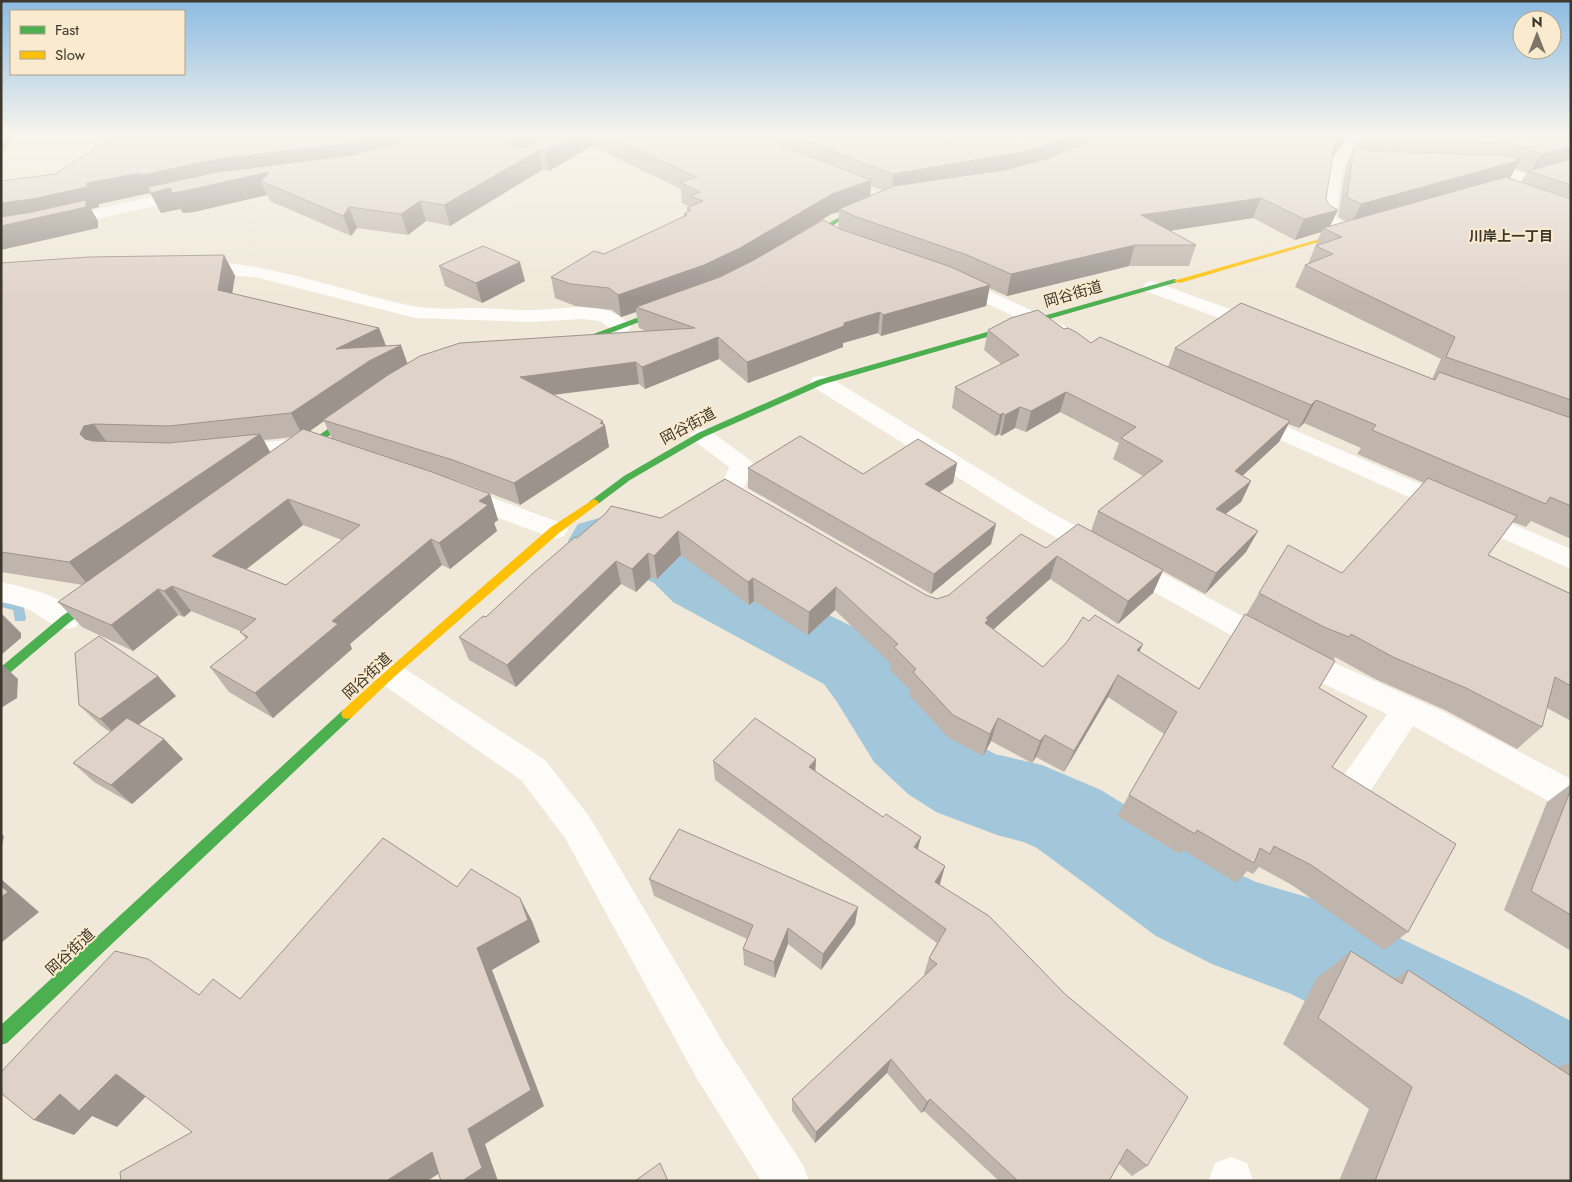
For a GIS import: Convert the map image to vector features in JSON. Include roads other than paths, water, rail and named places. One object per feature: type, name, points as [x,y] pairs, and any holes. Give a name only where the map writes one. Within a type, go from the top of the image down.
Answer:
[{"type":"main road","points":[[788,250],[877,198]]},
{"type":"main road","name":"岡谷街道","points":[[1,1037],[390,674],[555,530],[628,478],[700,434],[821,382],[1367,227]]},
{"type":"main road","points":[[553,342],[589,338],[680,305]]},
{"type":"main road","points":[[287,461],[372,401]]},
{"type":"main road","points":[[1,674],[66,619],[114,585]]},
{"type":"street","points":[[1,233],[45,226],[207,190]]},
{"type":"street","points":[[1332,190],[1327,220],[1348,232]]},
{"type":"street","points":[[822,229],[838,238]]},
{"type":"street","points":[[172,266],[210,266],[259,273],[415,312],[531,316],[582,313],[605,316],[621,327]]},
{"type":"street","points":[[939,276],[1003,303],[1079,340]]},
{"type":"street","points":[[1152,287],[1273,331]]},
{"type":"street","points":[[821,382],[1041,518],[1290,655],[1433,721],[1571,796]]},
{"type":"street","points":[[1229,409],[1571,560]]},
{"type":"street","points":[[700,434],[742,465],[731,491],[773,516]]},
{"type":"street","points":[[213,454],[311,444],[339,453]]},
{"type":"street","points":[[442,487],[555,530]]},
{"type":"street","points":[[1020,536],[1041,518]]},
{"type":"street","points":[[1,592],[36,601],[66,619]]},
{"type":"street","points":[[390,674],[533,770],[577,827],[711,1062],[787,1181]]},
{"type":"street","points":[[1350,792],[1406,709]]},
{"type":"waterway","points":[[603,541],[655,554],[679,565],[699,583],[852,662],[866,679],[904,737],[939,767],[967,784],[997,795],[1042,806],[1069,819],[1191,902],[1247,929],[1310,949],[1483,1033],[1571,1082]]},
{"type":"waterway","points":[[1,602],[19,607],[20,618]]},
{"type":"district","name":"川岸上一丁目","points":[[1511,236]]}]
